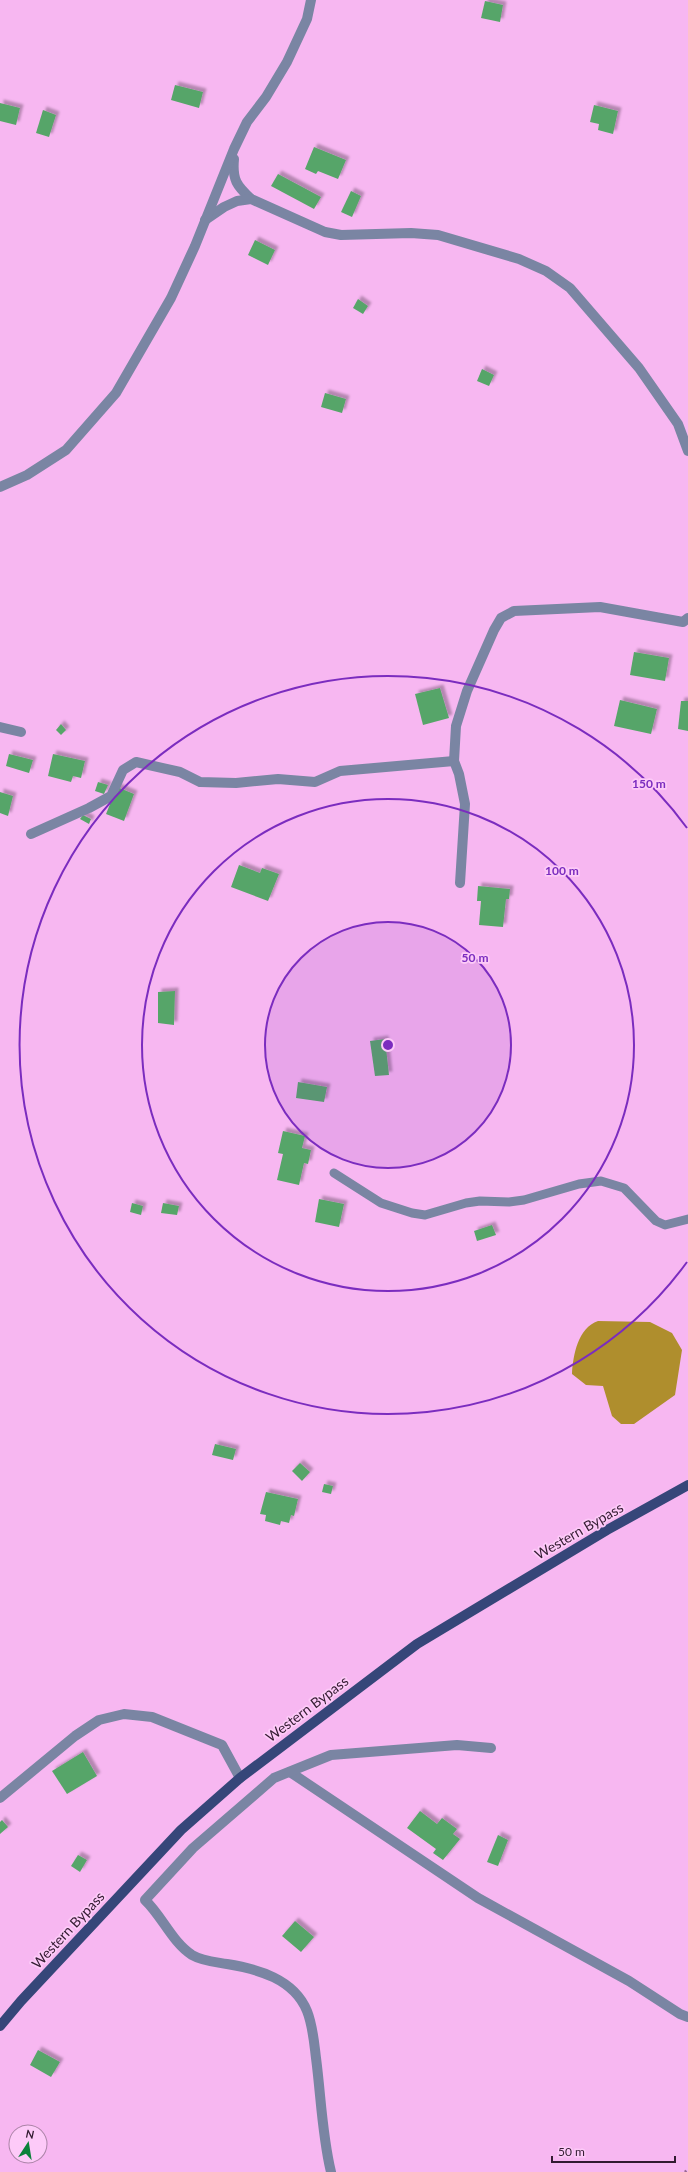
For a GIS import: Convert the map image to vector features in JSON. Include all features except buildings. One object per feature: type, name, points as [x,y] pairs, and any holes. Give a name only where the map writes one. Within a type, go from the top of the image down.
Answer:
[{"type":"main road","name":"Western Bypass","points":[[0,2026],[21,2001],[181,1830],[240,1778],[417,1644],[606,1530],[688,1485]]},
{"type":"street","points":[[0,487],[27,475],[66,450],[116,393],[171,298],[247,122],[266,97],[287,62],[307,19],[311,0]]},
{"type":"street","points":[[234,150],[232,173],[239,187],[251,199],[325,232],[341,235],[412,233],[438,235],[519,259],[546,271],[570,288],[639,368],[678,424],[688,451]]},
{"type":"street","points":[[205,220],[224,207],[237,201],[251,199]]},
{"type":"street","points":[[460,883],[465,804],[459,774],[454,761],[456,726],[467,692],[494,630],[501,618],[514,611],[600,607],[686,621]]},
{"type":"street","points":[[0,727],[21,732]]},
{"type":"street","points":[[31,834],[89,808],[111,796],[122,770],[136,762],[180,772],[200,782],[236,783],[278,779],[315,782],[340,770],[454,761]]},
{"type":"street","points":[[0,1798],[75,1736],[99,1720],[124,1714],[152,1717],[222,1745],[240,1778]]},
{"type":"street","points":[[331,2172],[326,2148],[313,2030],[302,2004],[295,1993],[281,1980],[261,1972],[206,1960],[193,1955],[182,1946],[155,1909],[145,1900],[194,1848],[274,1778],[331,1755],[457,1745],[491,1748]]},
{"type":"street","points":[[290,1772],[478,1898],[629,1981],[680,2014],[688,2017]]},
{"type":"lane","points":[[334,1173],[381,1203],[412,1213],[425,1215],[466,1203],[480,1201],[509,1202],[524,1200],[579,1184],[601,1181],[624,1188],[656,1221],[665,1225],[688,1219]]},
{"type":"path","points":[[685,2172],[688,2168]]},
{"type":"shaded area","points":[[598,1321],[650,1322],[672,1333],[682,1350],[675,1395],[634,1424],[621,1424],[612,1416],[603,1386],[586,1385],[572,1374],[575,1351],[581,1336],[591,1325]]}]
